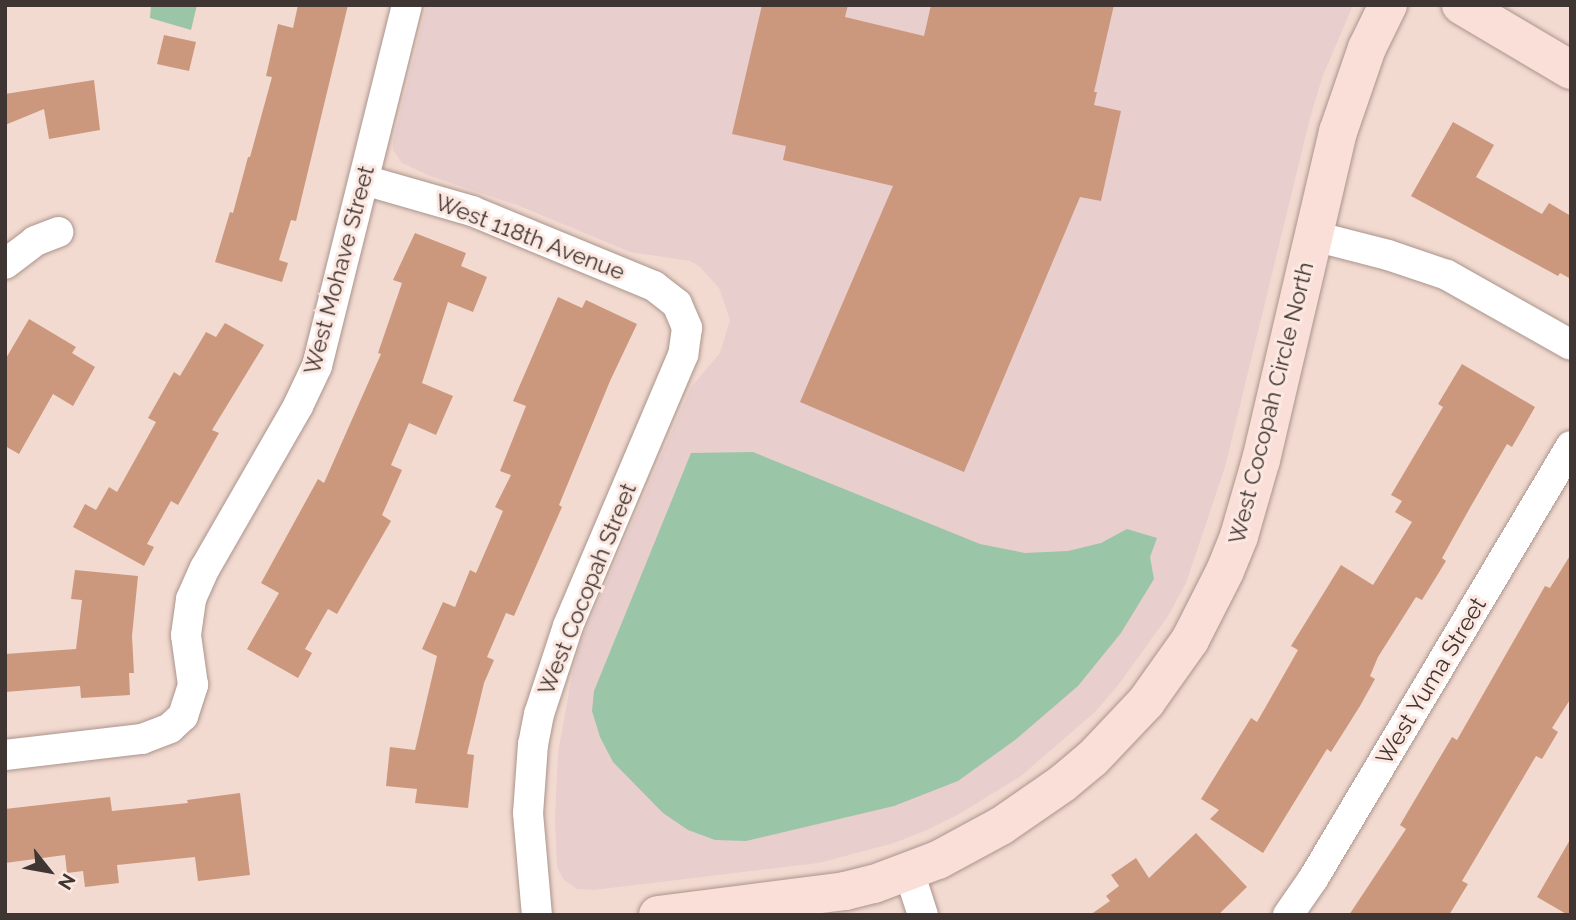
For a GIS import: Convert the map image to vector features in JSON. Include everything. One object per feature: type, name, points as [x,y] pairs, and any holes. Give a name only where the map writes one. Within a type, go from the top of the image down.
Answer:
[{"type":"street","name":"West Mohave Street","points":[[5,755],[142,738],[170,728],[183,716],[192,685],[186,635],[191,599],[205,568],[298,406],[317,366],[407,5]]},
{"type":"street","name":"West Cocopah Circle North","points":[[659,915],[816,896],[874,884],[909,872],[1001,826],[1063,783],[1137,712],[1190,640],[1225,572],[1247,511],[1346,104],[1367,48],[1388,5]]},
{"type":"street","points":[[1461,5],[1571,70]]},
{"type":"street","name":"West 118th Avenue","points":[[364,180],[472,211],[654,286],[677,304],[684,316]]},
{"type":"street","points":[[5,264],[35,242],[58,232]]},
{"type":"street","points":[[1314,236],[1388,255],[1447,275],[1571,345]]},
{"type":"street","name":"West Cocopah Street","points":[[537,915],[528,813],[533,744],[539,714],[568,626],[683,355],[687,328],[684,316]]},
{"type":"street","name":"West Yuma Street","points":[[1288,915],[1313,879],[1571,446]]},
{"type":"street","points":[[909,872],[923,915]]},
{"type":"shaded area","points":[[427,5],[1353,5],[1322,78],[1310,118],[1225,467],[1186,583],[1168,616],[1116,688],[1095,712],[1021,776],[961,813],[927,830],[894,843],[819,863],[594,890],[577,889],[564,880],[557,867],[555,818],[558,753],[573,670],[581,642],[691,387],[720,353],[730,320],[719,288],[699,266],[690,261],[630,252],[517,205],[430,176],[402,163],[393,150],[393,141]]},
{"type":"green space","points":[[151,5],[197,5],[191,30],[150,18]]},
{"type":"green space","points":[[753,452],[980,544],[1025,553],[1068,551],[1101,543],[1127,529],[1157,538],[1150,557],[1154,579],[1121,633],[1078,686],[1015,740],[958,781],[894,806],[746,841],[715,840],[688,830],[663,813],[613,762],[600,737],[592,711],[594,691],[691,453]]},
{"type":"building","points":[[298,5],[348,5],[296,221],[291,220],[279,260],[288,263],[282,282],[215,262],[230,212],[233,213],[272,77],[266,76],[278,24],[293,28]]},
{"type":"building","points":[[762,5],[848,5],[845,17],[924,36],[931,5],[1114,5],[1094,92],[1097,92],[1094,105],[1121,111],[1101,201],[1080,197],[964,472],[800,402],[893,186],[783,160],[786,146],[732,134]]},
{"type":"building","points":[[164,35],[196,42],[189,71],[157,64]]},
{"type":"building","points":[[94,80],[100,130],[49,139],[44,109],[5,125],[5,94]]},
{"type":"building","points":[[1453,122],[1494,145],[1476,177],[1542,214],[1549,203],[1571,216],[1571,279],[1560,273],[1558,276],[1411,196]]},
{"type":"building","points":[[415,233],[466,253],[461,266],[487,277],[473,312],[448,302],[422,383],[453,396],[436,435],[409,423],[391,465],[402,470],[382,515],[391,521],[337,614],[328,609],[305,649],[312,653],[298,678],[247,649],[279,593],[261,583],[318,479],[324,483],[381,354],[378,353],[402,283],[393,280]]},
{"type":"building","points":[[558,297],[582,308],[586,300],[637,324],[610,381],[559,505],[562,507],[514,616],[506,613],[487,657],[494,660],[484,683],[467,754],[474,755],[468,808],[415,803],[417,789],[386,786],[390,747],[415,750],[437,656],[422,649],[443,602],[455,607],[470,570],[476,573],[503,511],[495,507],[511,475],[500,471],[526,406],[513,401]]},
{"type":"building","points":[[29,319],[76,347],[72,353],[95,367],[73,406],[53,394],[19,454],[5,446],[5,360]]},
{"type":"building","points":[[225,323],[264,345],[212,430],[219,433],[178,505],[171,501],[147,544],[154,547],[144,566],[73,527],[85,504],[96,510],[109,487],[117,492],[156,422],[148,418],[174,372],[180,376],[206,332],[216,337]]},
{"type":"building","points":[[1462,364],[1535,407],[1512,447],[1507,444],[1442,558],[1446,561],[1422,600],[1416,597],[1378,657],[1370,676],[1375,679],[1360,706],[1331,752],[1327,749],[1263,853],[1210,819],[1219,810],[1201,799],[1251,718],[1257,722],[1298,650],[1291,646],[1341,565],[1373,585],[1412,522],[1395,512],[1402,501],[1391,495],[1443,407],[1438,404]]},
{"type":"building","points":[[1571,554],[1571,698],[1552,728],[1558,732],[1542,759],[1536,756],[1462,881],[1468,884],[1449,915],[1349,915],[1406,829],[1400,825],[1452,737],[1457,740],[1545,586],[1550,588]]},
{"type":"building","points":[[75,570],[138,576],[132,636],[134,673],[129,673],[130,695],[81,698],[80,686],[5,692],[5,654],[76,649],[82,600],[71,599]]},
{"type":"building","points":[[240,793],[250,875],[198,881],[195,857],[117,865],[119,883],[85,887],[83,871],[67,873],[65,855],[5,863],[5,809],[110,797],[112,811],[188,803],[187,800]]},
{"type":"building","points":[[1196,833],[1247,887],[1218,915],[1090,915],[1110,901],[1106,896],[1119,886],[1111,875],[1136,858],[1149,878]]},
{"type":"building","points":[[1571,838],[1571,915],[1568,915],[1537,897]]}]
